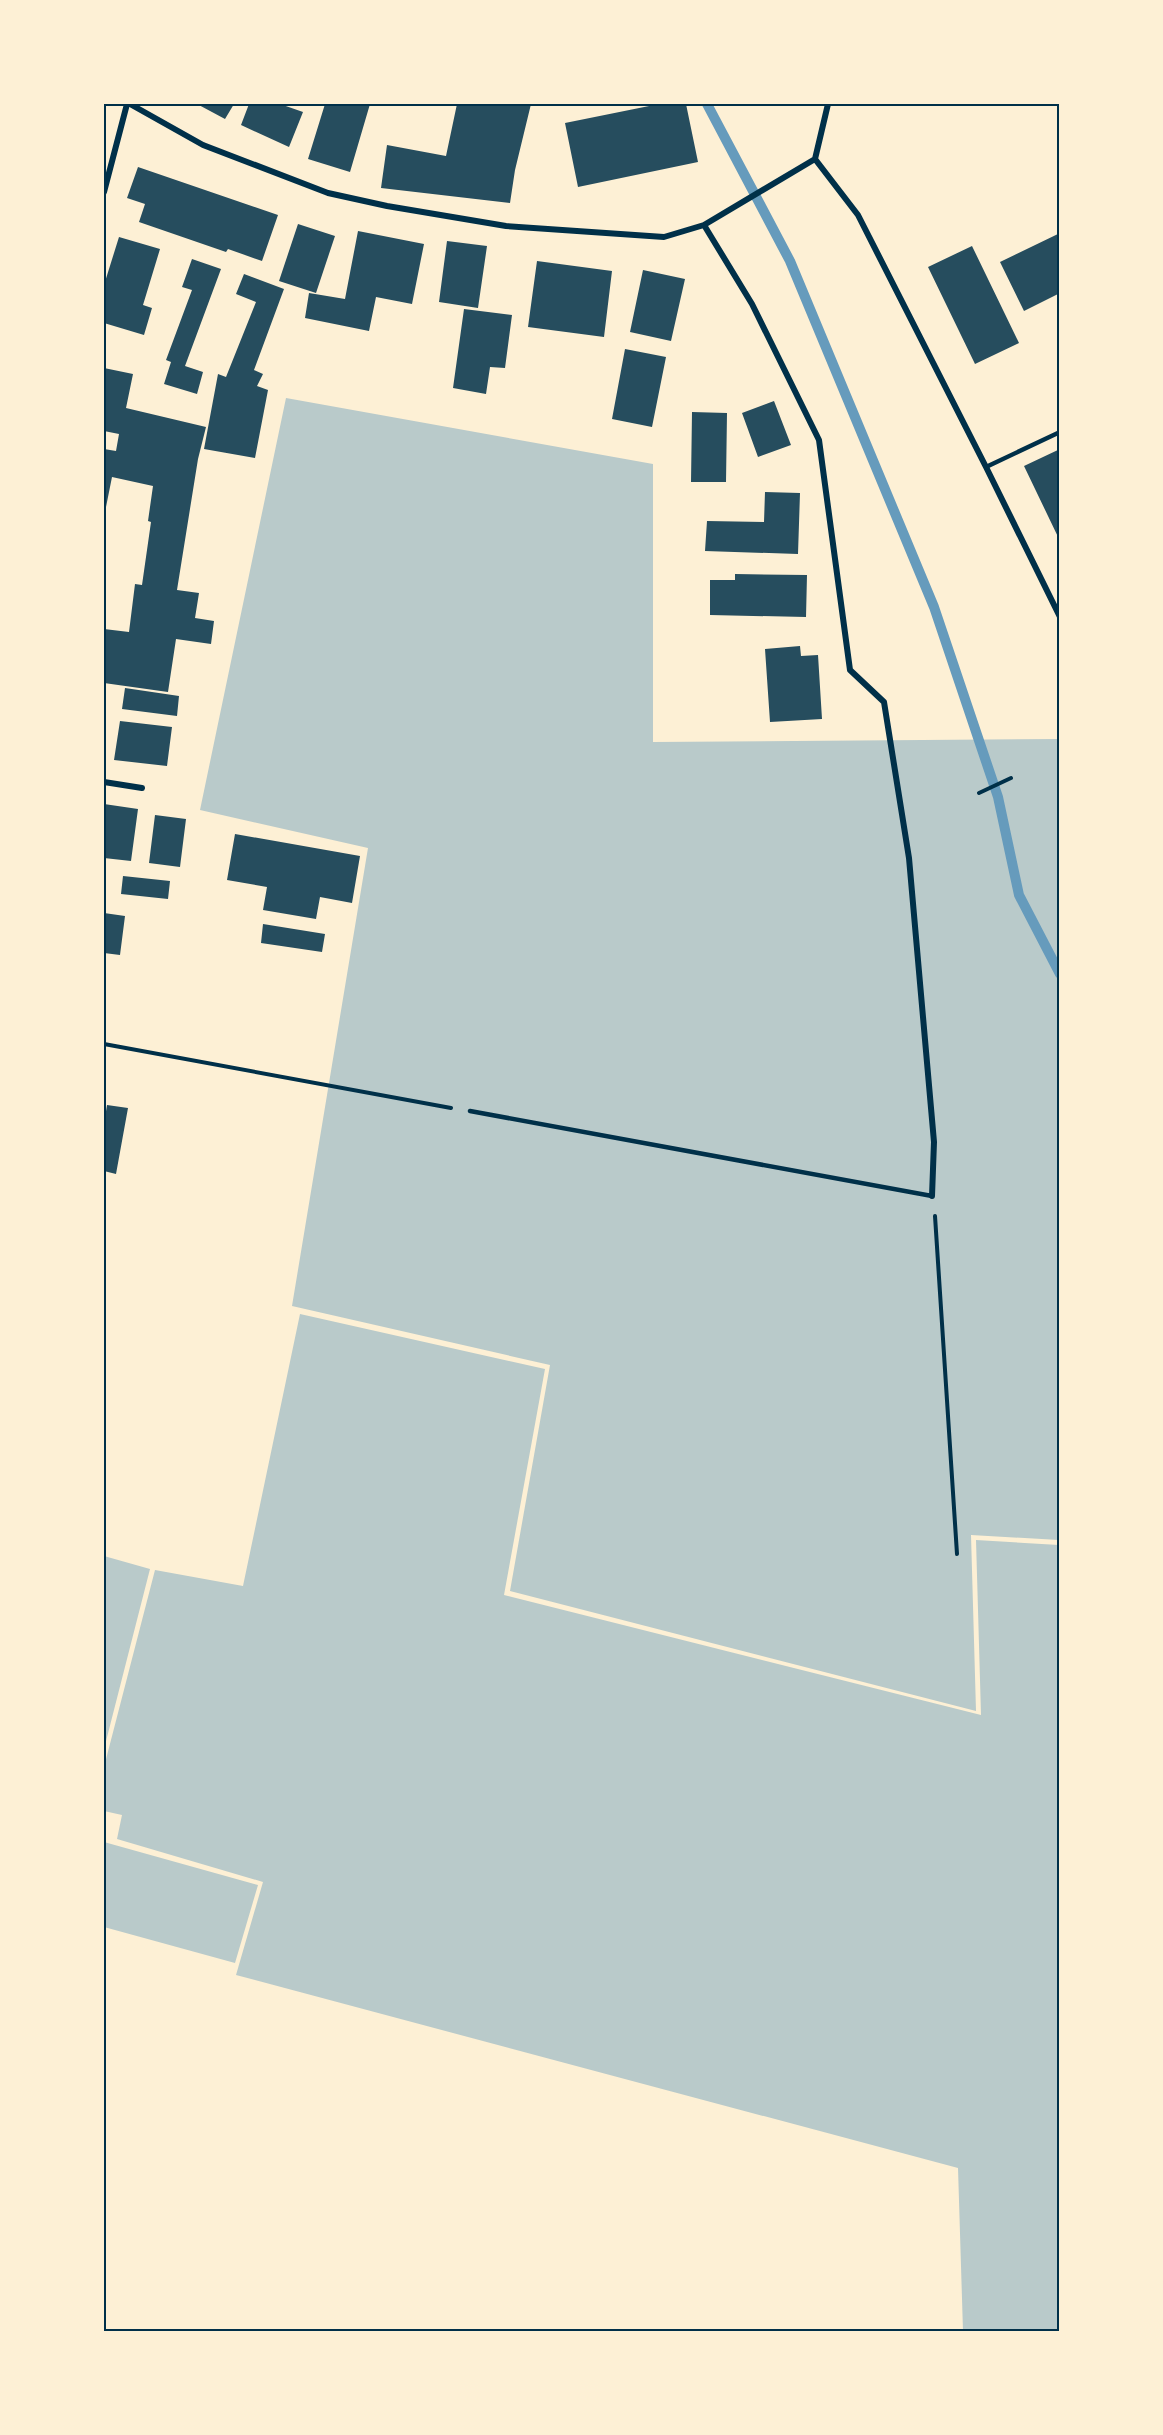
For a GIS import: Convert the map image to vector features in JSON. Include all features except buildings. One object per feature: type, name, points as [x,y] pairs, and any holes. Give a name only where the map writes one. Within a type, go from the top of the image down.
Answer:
[{"type":"street","points":[[104,192],[128,104],[203,145],[328,193],[387,207],[506,226],[664,237],[704,225],[815,159],[828,104]]},
{"type":"street","points":[[815,159],[858,215],[1059,617]]},
{"type":"street","points":[[704,225],[752,304],[819,440],[850,670],[884,702],[909,858],[934,1142],[932,1196]]},
{"type":"street","points":[[104,782],[142,788]]},
{"type":"lane","points":[[986,467],[1059,432]]},
{"type":"lane","points":[[470,1111],[932,1196]]},
{"type":"path","points":[[978,793],[1011,777]]},
{"type":"path","points":[[104,1044],[470,1111]]},
{"type":"path","points":[[932,1196],[938,1231],[957,1554]]},
{"type":"shaded area","points":[[286,398],[653,464],[653,742],[1059,739],[1059,1540],[971,1535],[976,1711],[510,1591],[550,1365],[292,1306],[368,848],[200,810]]},
{"type":"shaded area","points":[[300,1314],[545,1369],[504,1595],[981,1715],[976,1540],[1059,1545],[1059,2331],[963,2331],[958,2168],[236,1975],[263,1882],[117,1839],[122,1815],[104,1811],[104,1767],[155,1570],[243,1586]]},
{"type":"shaded area","points":[[104,1556],[150,1569],[104,1749]]},
{"type":"shaded area","points":[[104,1842],[258,1885],[235,1963],[104,1927]]},
{"type":"waterway","points":[[707,104],[790,261],[934,607],[998,797],[1019,895],[1060,974]]}]
